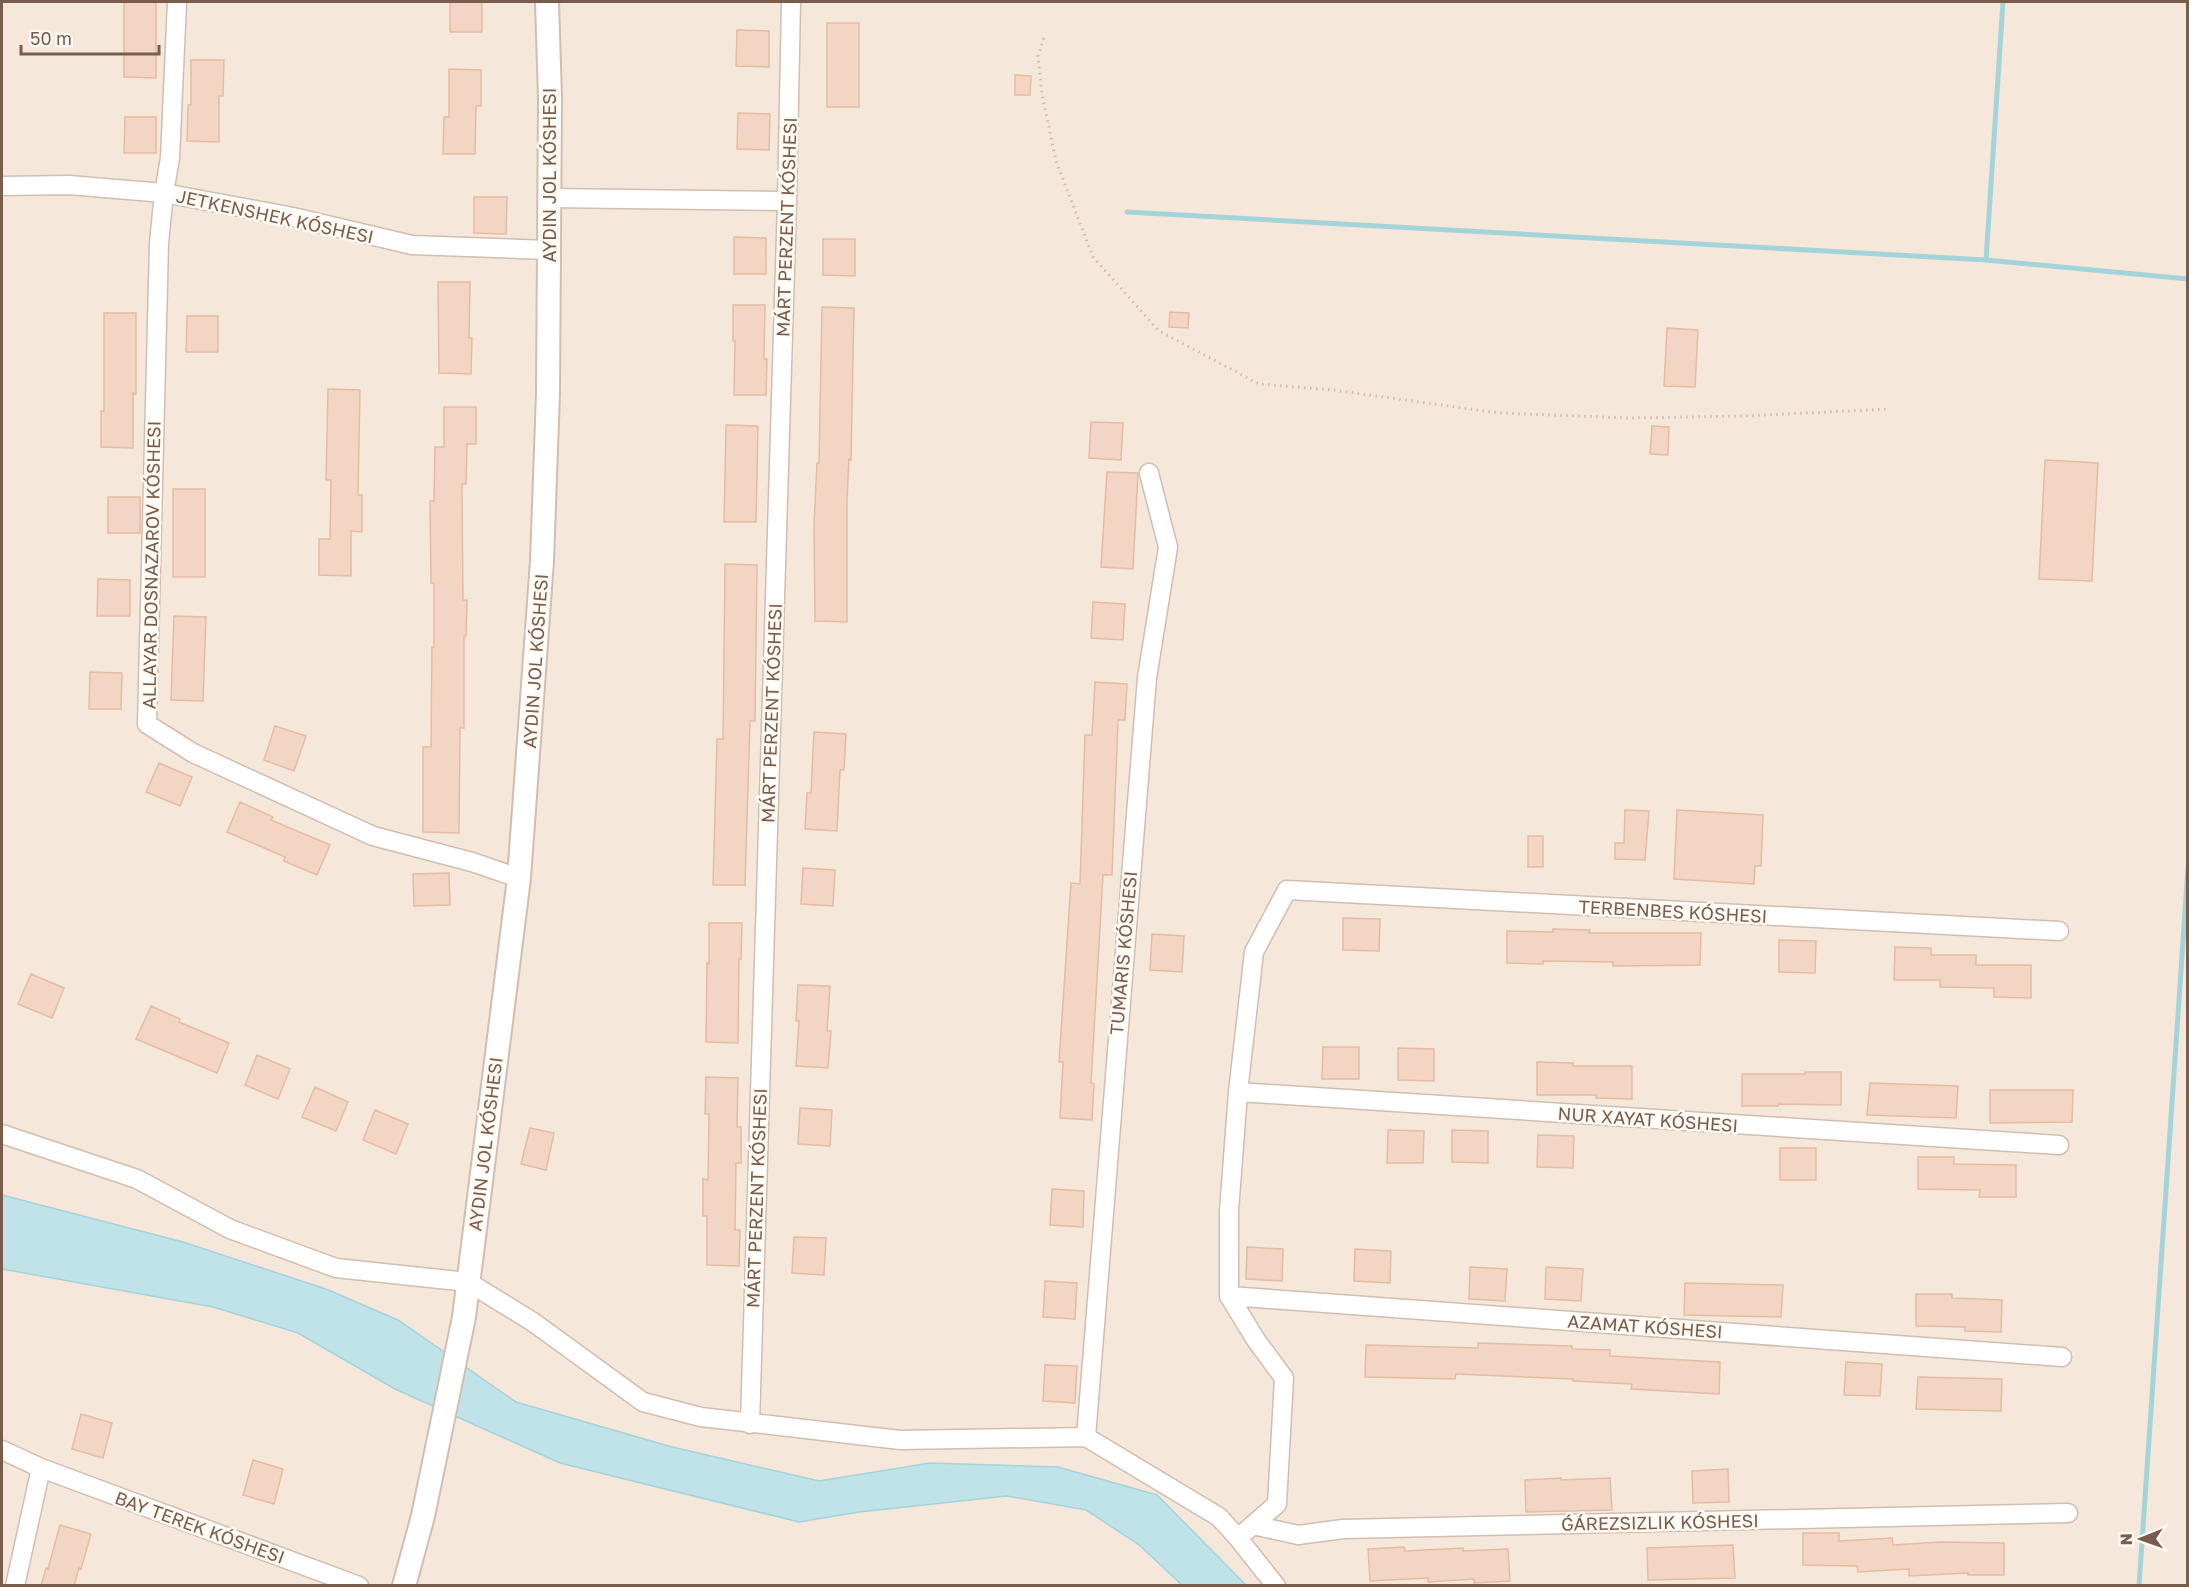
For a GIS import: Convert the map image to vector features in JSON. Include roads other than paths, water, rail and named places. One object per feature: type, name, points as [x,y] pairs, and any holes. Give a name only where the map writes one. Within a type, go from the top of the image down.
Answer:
[{"type":"street","name":"ALLAYAR DOSNAZAROV KÓSHESI","points":[[177,2],[170,158],[159,243],[147,724],[193,753],[374,836],[472,862],[519,878]]},
{"type":"street","points":[[404,1586],[423,1515],[464,1317],[519,878],[542,561],[548,393],[550,98],[547,2]]},
{"type":"street","name":"MÁRT PERZENT KÓSHESI","points":[[750,1424],[791,2]]},
{"type":"street","name":"JETKENSHEK KÓSHESI","points":[[2,186],[69,185],[164,193],[293,217],[412,245],[548,250]]},
{"type":"street","points":[[549,198],[787,201]]},
{"type":"street","name":"TUMARIS KÓSHESI","points":[[1086,1437],[1146,678],[1168,547],[1149,473]]},
{"type":"street","name":"TERBENBES KÓSHESI","points":[[1238,1092],[1254,952],[1287,890],[2059,931]]},
{"type":"street","points":[[1238,1092],[1229,1211],[1229,1296],[1256,1340],[1284,1378],[1277,1504],[1238,1538]]},
{"type":"street","name":"NUR XAYAT KÓSHESI","points":[[1238,1092],[2059,1145]]},
{"type":"street","points":[[2,1134],[137,1179],[230,1229],[336,1268],[468,1282],[533,1322],[643,1402],[701,1417],[900,1440],[1086,1437],[1219,1517],[1276,1586]]},
{"type":"street","name":"AZAMAT KÓSHESI","points":[[1229,1296],[2062,1357]]},
{"type":"street","name":"BAY TEREK KÓSHESI","points":[[2,1450],[41,1468],[359,1586]]},
{"type":"street","points":[[15,1586],[41,1468]]},
{"type":"street","name":"ǴÁREZSIZLIK KÓSHESI","points":[[1253,1525],[1299,1535],[1343,1529],[2068,1513]]},
{"type":"water","points":[[2,1195],[183,1242],[326,1289],[398,1320],[516,1402],[672,1447],[819,1481],[930,1463],[1058,1467],[1157,1495],[1246,1585],[1182,1585],[1138,1544],[1086,1510],[1007,1496],[859,1512],[799,1522],[560,1463],[395,1389],[298,1333],[213,1307],[2,1269]]},
{"type":"waterway","points":[[1127,212],[1986,260],[2003,2]]},
{"type":"waterway","points":[[1986,260],[2188,279]]},
{"type":"waterway","points":[[2139,1586],[2188,868]]}]
